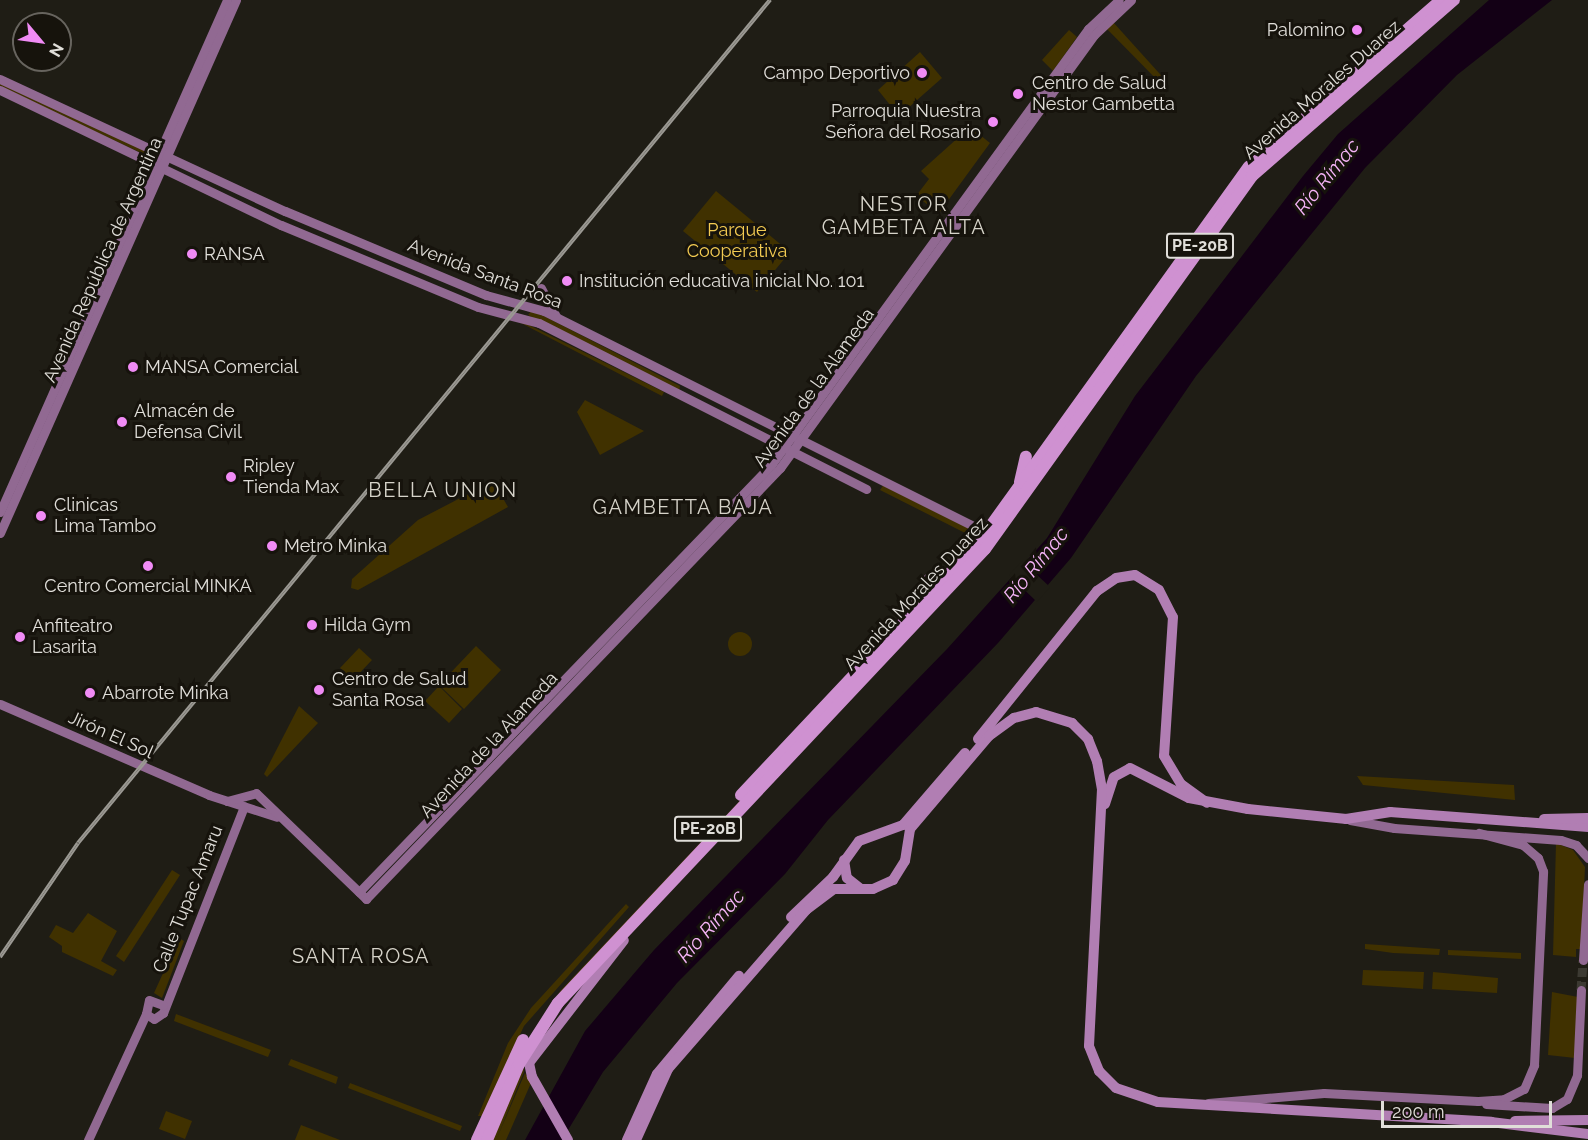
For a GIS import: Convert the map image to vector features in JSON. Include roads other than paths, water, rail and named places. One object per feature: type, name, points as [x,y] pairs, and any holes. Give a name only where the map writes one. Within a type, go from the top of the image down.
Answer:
[{"type":"highway","name":"Avenida Morales Duarez","points":[[477,1140],[514,1055],[561,987],[966,558],[1018,491],[1230,189],[1289,129],[1441,0]]},
{"type":"highway","name":"Avenida Morales Duarez","points":[[487,1140],[519,1064],[547,1018],[648,905],[986,549],[1252,176],[1454,0]]},
{"type":"highway","points":[[1018,491],[1026,458]]},
{"type":"highway","points":[[910,617],[929,579]]},
{"type":"main road","name":"Avenida República de Argentina","points":[[164,152],[227,0]]},
{"type":"main road","name":"Avenida República de Argentina","points":[[0,512],[236,0]]},
{"type":"main road","name":"Avenida de la Alameda","points":[[282,819],[363,895],[780,468],[794,436],[1088,29],[1119,0]]},
{"type":"main road","name":"Avenida de la Alameda","points":[[855,352],[1094,35],[1131,0]]},
{"type":"main road","name":"Avenida Santa Rosa","points":[[0,79],[375,249],[486,295],[558,318],[984,531]]},
{"type":"main road","name":"Avenida Santa Rosa","points":[[0,90],[159,163],[281,225],[478,307],[529,318],[866,489]]},
{"type":"main road","name":"Avenida República de Argentina","points":[[0,532],[159,163]]},
{"type":"main road","points":[[541,288],[558,318]]},
{"type":"main road","points":[[666,401],[671,391]]},
{"type":"main road","points":[[742,426],[749,413]]},
{"type":"main road","points":[[627,1140],[646,1092],[668,1058],[859,841],[884,834],[908,819],[1026,684],[1097,591],[1125,576],[1149,580],[1169,604],[1173,630],[1162,748],[1172,772],[1207,803]]},
{"type":"main road","name":"Jirón El Sol","points":[[0,704],[209,795],[282,819]]},
{"type":"main road","points":[[636,1140],[668,1069],[806,910],[834,889],[861,888],[893,880],[903,866],[910,829],[989,736],[1029,713],[1059,715],[1088,739],[1099,772],[1100,818],[1089,1032],[1092,1058],[1109,1082],[1133,1097],[1491,1122],[1588,1134]]},
{"type":"main road","points":[[1100,818],[1112,781],[1126,769],[1138,770],[1171,792],[1207,803],[1346,819],[1394,828],[1561,840],[1576,845],[1588,858]]},
{"type":"main road","points":[[226,801],[254,792],[282,819]]},
{"type":"main road","name":"Jirón El Sol","points":[[209,795],[232,810],[236,825]]},
{"type":"main road","name":"Calle Tupac Amaru","points":[[146,1014],[160,1017],[244,807]]},
{"type":"main road","points":[[1346,819],[1390,812],[1536,820],[1588,827]]},
{"type":"main road","points":[[1536,820],[1588,818]]},
{"type":"main road","points":[[1478,1101],[1510,1097],[1524,1089],[1532,1076],[1543,871],[1538,858],[1523,845],[1479,833]]},
{"type":"main road","points":[[884,834],[897,837],[906,848]]},
{"type":"main road","points":[[844,860],[847,878],[861,888]]},
{"type":"main road","points":[[1583,960],[1588,884]]},
{"type":"main road","points":[[568,1140],[530,1071],[531,1059],[648,905]]},
{"type":"main road","points":[[1208,1103],[1324,1093],[1478,1101],[1538,1109],[1555,1107],[1567,1099],[1577,1075],[1581,990]]},
{"type":"main road","points":[[88,1140],[146,1014],[149,1000],[163,1005]]},
{"type":"main road","points":[[1491,1122],[1588,1120]]},
{"type":"water","name":"Río Rímac","points":[[1489,0],[1552,0],[1457,75],[1365,168],[1196,376],[1071,558],[998,643],[828,820],[785,874],[677,983],[603,1072],[562,1140],[525,1140],[585,1031],[654,950],[947,649],[1047,538],[1135,396],[1303,176],[1338,134]]},
{"type":"tunnel","points":[[1581,990],[1583,960]]},
{"type":"railway","points":[[0,957],[78,843],[770,0]]},
{"type":"place","name":"Palomino","points":[[1357,30]]},
{"type":"place","name":"Campo Deportivo","points":[[922,73]]},
{"type":"place","name":"Centro de Salud Nestor Gambetta","points":[[1018,94]]},
{"type":"place","name":"Parroquia Nuestra Señora del Rosario","points":[[993,122]]},
{"type":"place","name":"RANSA","points":[[192,254]]},
{"type":"place","name":"Institución educativa inicial No. 101","points":[[567,281]]},
{"type":"place","name":"MANSA Comercial","points":[[133,367]]},
{"type":"place","name":"Almacén de Defensa Civil","points":[[122,422]]},
{"type":"place","name":"Ripley Tienda Max","points":[[231,477]]},
{"type":"place","name":"Clinicas Lima Tambo","points":[[41,516]]},
{"type":"place","name":"Metro Minka","points":[[272,546]]},
{"type":"place","name":"Centro Comercial MINKA","points":[[148,566]]},
{"type":"place","name":"Hilda Gym","points":[[312,625]]},
{"type":"place","name":"Anfiteatro Lasarita","points":[[20,637]]},
{"type":"place","name":"Centro de Salud Santa Rosa","points":[[319,690]]},
{"type":"place","name":"Abarrote Minka","points":[[90,693]]},
{"type":"district","name":"NESTOR GAMBETA ALTA","points":[[904,216]]},
{"type":"district","name":"BELLA UNION","points":[[443,490]]},
{"type":"district","name":"GAMBETTA BAJA","points":[[683,507]]},
{"type":"district","name":"SANTA ROSA","points":[[361,956]]},
{"type":"park label","name":"Parque Cooperativa","points":[[737,241]]}]
